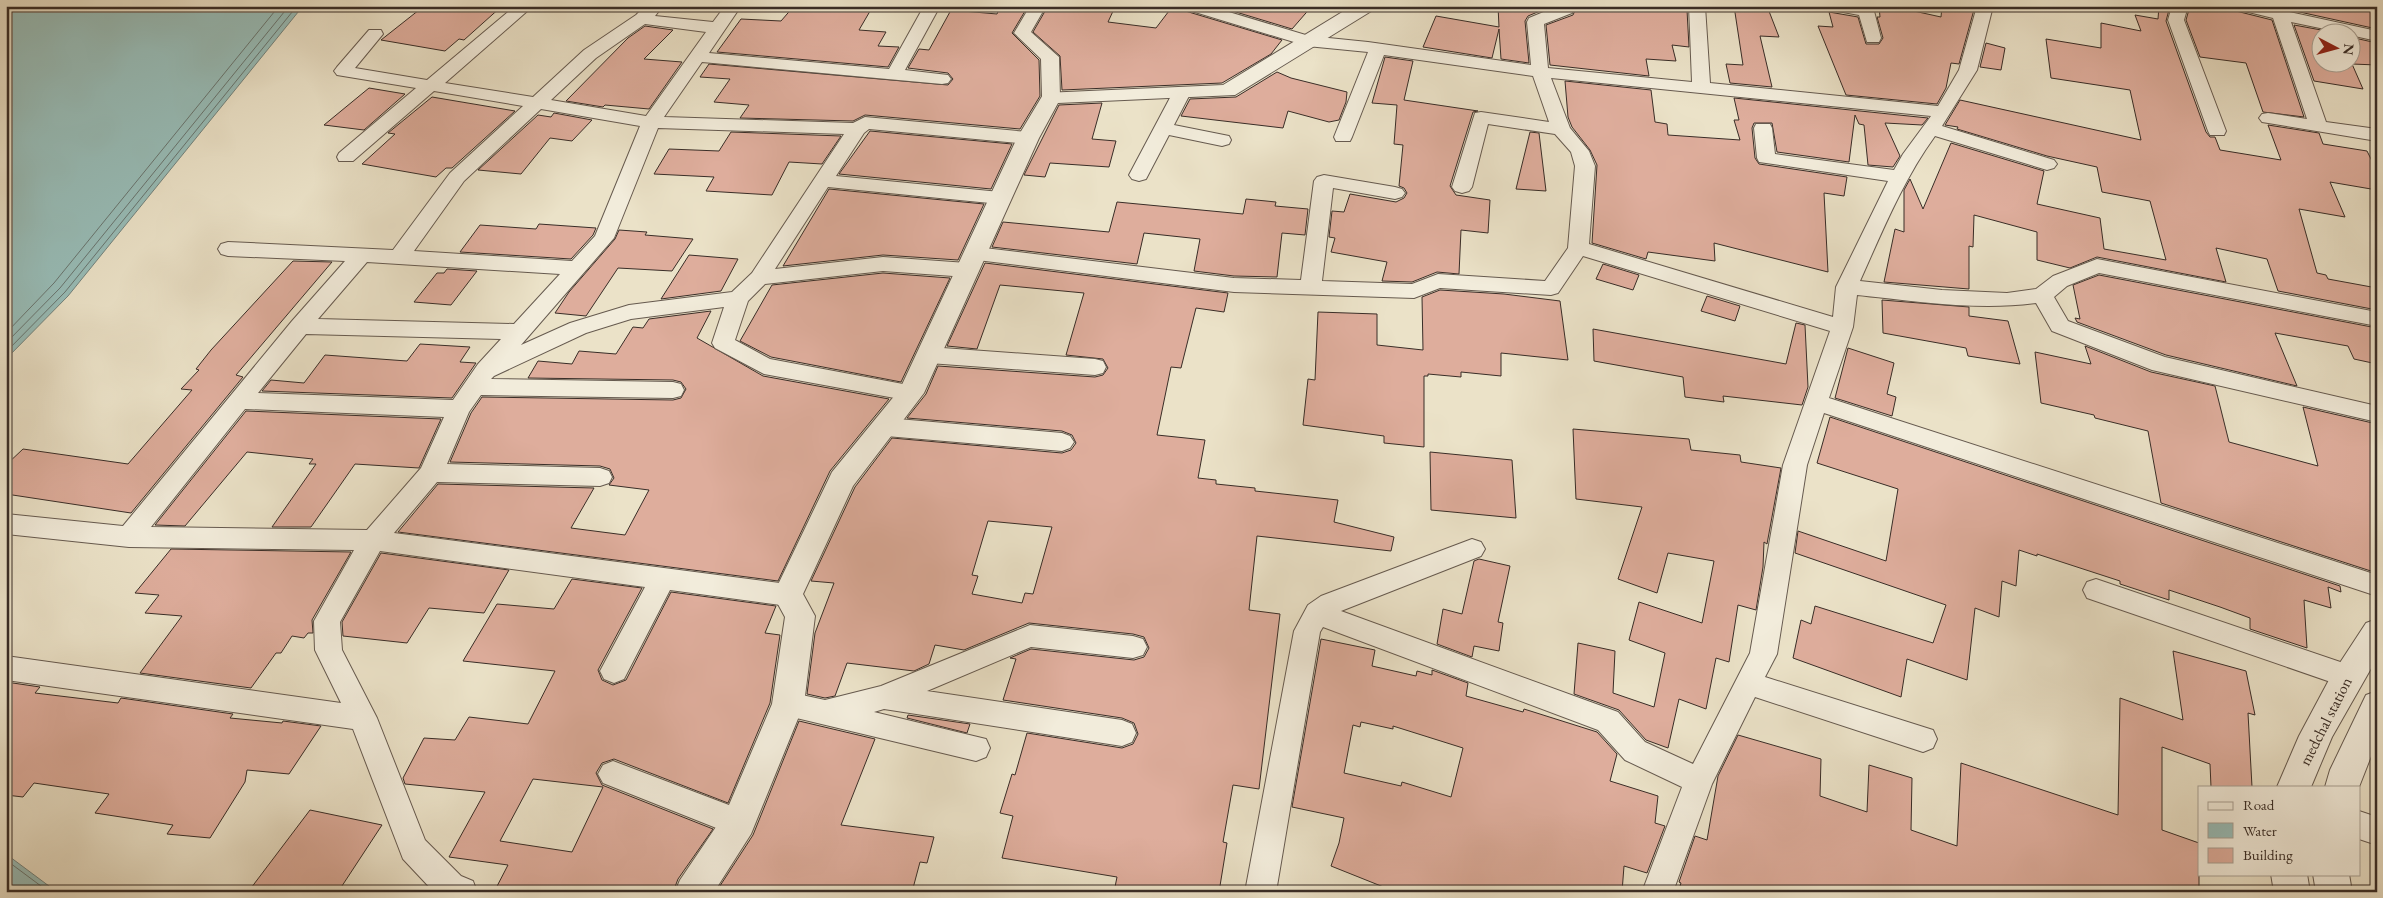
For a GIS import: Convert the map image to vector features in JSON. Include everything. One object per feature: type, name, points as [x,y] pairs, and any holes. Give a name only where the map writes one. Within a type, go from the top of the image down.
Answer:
[{"type":"street","points":[[346,156],[525,6]]},
{"type":"street","points":[[399,257],[457,177],[590,54],[642,19],[656,6]]},
{"type":"street","points":[[462,892],[450,887],[414,849],[363,718],[329,650],[327,621],[373,540],[431,473],[459,409],[481,378],[604,238],[651,122],[699,57],[733,6]]},
{"type":"street","points":[[894,75],[932,6]]},
{"type":"street","points":[[788,595],[842,480],[886,427],[911,393],[1028,138],[1051,97],[1050,57],[1022,33],[1038,6]]},
{"type":"street","points":[[1191,6],[1307,41],[1378,48],[1540,72],[1701,87],[1937,120],[2047,164]]},
{"type":"street","points":[[1051,97],[1228,91],[1366,6]]},
{"type":"street","points":[[759,278],[883,264],[972,262],[1234,285],[1414,291],[1438,281],[1551,288],[1578,248],[1585,166],[1580,151],[1561,129],[1540,72],[1535,22],[1566,9],[1566,6]]},
{"type":"street","points":[[1697,6],[1701,87]]},
{"type":"street","points":[[1833,6],[1867,9],[1873,38]]},
{"type":"street","points":[[1657,892],[1699,781],[1763,654],[1795,465],[1842,327],[1848,286],[1884,206],[1912,154],[1937,120],[1968,70],[1985,6]]},
{"type":"street","points":[[2180,6],[2176,20],[2217,130]]},
{"type":"street","points":[[2242,6],[2276,10],[2377,36]]},
{"type":"street","points":[[2276,10],[2318,125]]},
{"type":"street","points":[[642,19],[717,28]]},
{"type":"street","points":[[375,34],[343,70],[651,122],[857,129]]},
{"type":"street","points":[[1343,137],[1378,48]]},
{"type":"street","points":[[699,57],[942,79]]},
{"type":"street","points":[[1139,175],[1181,94]]},
{"type":"street","points":[[1462,187],[1481,117],[1561,129]]},
{"type":"street","points":[[2268,118],[2377,135]]},
{"type":"street","points":[[911,393],[764,366],[723,343],[738,298],[759,278],[857,129],[865,123],[1028,138]]},
{"type":"street","points":[[1164,128],[1222,140]]},
{"type":"street","points":[[1763,128],[1766,158],[1900,177]]},
{"type":"street","points":[[824,181],[1000,198]]},
{"type":"street","points":[[1311,288],[1324,181],[1395,193]]},
{"type":"street","points":[[1578,248],[1842,327]]},
{"type":"street","points":[[228,249],[578,268]]},
{"type":"street","points":[[129,537],[300,326],[362,255]]},
{"type":"street","points":[[1848,286],[1942,297],[2007,300],[2042,296],[2060,281],[2097,266],[2377,319]]},
{"type":"street","points":[[2042,296],[2060,326],[2160,364],[2377,414]]},
{"type":"street","points":[[481,378],[578,328],[629,312],[738,298]]},
{"type":"street","points":[[300,326],[520,332]]},
{"type":"street","points":[[929,355],[1095,367]]},
{"type":"street","points":[[481,378],[673,390]]},
{"type":"street","points":[[239,401],[459,409]]},
{"type":"street","points":[[1816,402],[2377,586]]},
{"type":"street","points":[[886,427],[1062,442]]},
{"type":"street","points":[[431,473],[600,477]]},
{"type":"street","points":[[6,524],[129,537],[373,540],[662,580],[788,595]]},
{"type":"street","points":[[1260,892],[1307,630],[1317,613],[1330,604],[1472,549]]},
{"type":"street","points":[[614,671],[662,580]]},
{"type":"street","points":[[2096,590],[2348,676]]},
{"type":"street","points":[[693,892],[739,823],[788,704],[800,616],[788,595]]},
{"type":"street","points":[[1317,613],[1608,721],[1635,751],[1699,781]]},
{"type":"street","name":"medchal station","points":[[2294,786],[2304,755],[2348,676],[2377,632]]},
{"type":"street","points":[[826,712],[884,697],[1030,636],[1133,647]]},
{"type":"street","points":[[6,668],[363,718]]},
{"type":"street","points":[[1748,683],[1922,739]]},
{"type":"street","points":[[884,697],[1122,733]]},
{"type":"street","points":[[788,704],[976,748]]},
{"type":"street","points":[[2342,786],[2347,770],[2377,705]]},
{"type":"street","points":[[613,774],[739,823]]},
{"type":"street","points":[[2360,825],[2377,831]]},
{"type":"street","points":[[2289,876],[2292,892]]},
{"type":"street","points":[[2331,876],[2334,892]]},
{"type":"water","points":[[6,6],[303,6],[68,296],[6,359]]},
{"type":"water","points":[[6,854],[57,892],[6,892]]},
{"type":"building","points":[[424,6],[502,6],[464,40],[459,39],[445,51],[381,40]]},
{"type":"building","points":[[794,6],[873,6],[859,30],[886,32],[878,46],[899,47],[888,67],[717,52],[741,19],[781,21]]},
{"type":"building","points":[[1000,6],[1028,6],[1012,33],[1039,60],[1040,96],[1020,129],[865,115],[853,121],[740,118],[749,105],[714,102],[730,79],[700,77],[709,64],[948,85],[953,79],[948,73],[908,68],[919,49],[929,50],[951,10],[997,14]]},
{"type":"building","points":[[1048,6],[1114,9],[1108,22],[1156,28],[1172,7],[1282,40],[1271,54],[1222,83],[1062,90],[1060,56],[1033,32]]},
{"type":"building","points":[[1216,6],[1312,6],[1292,29]]},
{"type":"building","points":[[1498,6],[1552,6],[1528,16],[1525,21],[1529,63],[1501,59],[1499,29],[1492,58],[1423,47],[1436,16],[1499,27]]},
{"type":"building","points":[[1577,6],[1634,6],[1687,10],[1689,47],[1672,45],[1676,61],[1646,59],[1649,76],[1550,65],[1546,25],[1573,15]]},
{"type":"building","points":[[1734,6],[1767,6],[1779,37],[1760,36],[1772,87],[1730,83],[1726,64],[1743,65]]},
{"type":"building","points":[[1879,6],[1891,6],[1941,17],[1942,6],[1975,6],[1959,64],[1951,63],[1946,88],[1937,104],[1846,95],[1818,26],[1833,27],[1829,12],[1858,17],[1866,44],[1879,44],[1883,38],[1877,17],[1880,17]]},
{"type":"building","points":[[2159,6],[2170,6],[2166,21],[2206,132],[2210,137],[2215,137],[2220,150],[2281,160],[2268,125],[2319,133],[2323,144],[2367,151],[2377,171],[2377,190],[2330,182],[2345,217],[2299,209],[2317,273],[2326,275],[2328,279],[2377,288],[2377,310],[2278,291],[2267,259],[2216,248],[2226,282],[2097,257],[2070,268],[2037,260],[2037,232],[1974,215],[1973,247],[1969,246],[1969,289],[1884,282],[1895,229],[1904,232],[1904,190],[1910,179],[1923,209],[1951,143],[2044,171],[2037,204],[2100,218],[2104,249],[2166,260],[2150,201],[2102,192],[2097,167],[2047,156],[1957,129],[1958,127],[1945,125],[1960,100],[2141,140],[2130,90],[2051,78],[2046,39],[2101,48],[2101,23],[2141,31],[2135,15],[2158,19]]},
{"type":"building","points":[[2190,6],[2232,6],[2236,11],[2272,20],[2304,117],[2263,112],[2246,63],[2200,57],[2186,20]]},
{"type":"building","points":[[2284,6],[2377,6],[2377,29],[2360,25],[2360,22],[2345,22],[2286,9]]},
{"type":"building","points":[[2294,25],[2310,28],[2310,70]]},
{"type":"building","points":[[645,26],[673,30],[644,59],[682,62],[649,109],[605,105],[603,107],[566,101],[628,38]]},
{"type":"building","points":[[2360,39],[2377,43],[2377,65],[2360,64]]},
{"type":"building","points":[[1986,43],[2005,48],[2001,70],[1980,67]]},
{"type":"building","points":[[1385,57],[1413,61],[1404,100],[1478,111],[1473,112],[1450,186],[1456,195],[1490,200],[1488,233],[1461,230],[1459,274],[1437,272],[1412,282],[1382,281],[1387,262],[1331,252],[1335,238],[1329,237],[1332,211],[1344,212],[1350,194],[1396,202],[1404,198],[1407,193],[1404,188],[1399,186],[1403,145],[1394,144],[1397,105],[1372,103]]},
{"type":"building","points":[[1277,72],[1291,78],[1347,92],[1346,102],[1339,120],[1329,122],[1288,111],[1283,128],[1181,116],[1190,99],[1236,97]]},
{"type":"building","points":[[2311,72],[2356,72],[2363,89],[2314,81]]},
{"type":"building","points":[[1565,81],[1651,90],[1655,122],[1667,124],[1668,135],[1740,140],[1734,120],[1739,120],[1734,98],[1928,118],[1922,125],[1885,123],[1900,156],[1893,167],[1868,165],[1864,125],[1859,124],[1855,115],[1849,162],[1777,152],[1772,123],[1754,123],[1752,128],[1755,158],[1759,164],[1847,177],[1844,196],[1824,193],[1828,272],[1714,243],[1715,261],[1648,252],[1646,259],[1592,243],[1597,165],[1590,150],[1572,127],[1568,117]]},
{"type":"building","points":[[369,88],[405,94],[364,130],[324,125]]},
{"type":"building","points":[[432,97],[515,111],[452,168],[446,168],[436,177],[362,164],[395,134],[388,133]]},
{"type":"building","points":[[1102,103],[1092,139],[1116,141],[1109,167],[1050,163],[1045,177],[1024,175],[1059,105]]},
{"type":"building","points":[[554,113],[592,120],[572,141],[550,138],[521,174],[478,170],[538,115],[551,117]]},
{"type":"building","points":[[870,131],[1012,144],[991,189],[839,174]]},
{"type":"building","points":[[731,132],[841,136],[822,164],[789,162],[772,195],[706,191],[714,177],[654,174],[669,149],[719,151]]},
{"type":"building","points":[[1530,132],[1539,133],[1546,191],[1516,189]]},
{"type":"building","points":[[829,189],[984,204],[958,260],[883,255],[783,266]]},
{"type":"building","points":[[1246,199],[1276,202],[1275,206],[1308,209],[1305,235],[1282,233],[1277,277],[1234,276],[1194,271],[1200,239],[1144,233],[1137,264],[992,247],[1003,222],[1109,232],[1117,202],[1243,214]]},
{"type":"building","points":[[539,224],[596,228],[593,235],[571,259],[460,252],[480,225],[536,229]]},
{"type":"building","points":[[619,230],[647,232],[645,235],[693,239],[672,271],[618,268],[586,316],[555,313],[569,292],[615,239]]},
{"type":"building","points":[[689,255],[738,259],[721,291],[661,299]]},
{"type":"building","points":[[293,261],[332,262],[236,375],[243,377],[131,513],[6,494],[6,465],[23,449],[128,464],[192,390],[181,389],[199,370],[196,369],[211,350]]},
{"type":"building","points":[[985,263],[1228,293],[1224,312],[1196,308],[1181,368],[1171,367],[1157,435],[1205,440],[1198,478],[1216,480],[1216,484],[1255,488],[1255,491],[1338,500],[1334,522],[1394,537],[1391,551],[1257,536],[1249,610],[1280,614],[1259,789],[1233,785],[1223,842],[1227,843],[1219,892],[1114,892],[1117,877],[1002,858],[1013,816],[1000,813],[1012,774],[1015,775],[1027,733],[1122,748],[1133,744],[1138,734],[1134,723],[1122,718],[1003,700],[1016,659],[1010,658],[1031,649],[1134,660],[1144,657],[1149,648],[1144,637],[1133,634],[1029,623],[964,650],[935,645],[929,664],[914,671],[847,663],[835,696],[825,698],[807,694],[815,633],[834,583],[811,581],[855,487],[892,438],[1062,453],[1071,450],[1076,443],[1072,435],[1062,431],[907,418],[926,394],[938,366],[1095,377],[1103,375],[1108,368],[1103,359],[1066,355],[1084,293],[1000,285],[977,349],[947,346]],"holes":[[[988,521],[1052,527],[1033,594],[1025,593],[1022,603],[972,594],[978,576],[972,575]]]},
{"type":"building","points":[[1603,264],[1639,275],[1633,290],[1596,279]]},
{"type":"building","points":[[447,269],[477,271],[451,305],[414,302],[437,273],[444,273]]},
{"type":"building","points":[[883,273],[950,278],[901,382],[771,357],[740,341],[772,285]]},
{"type":"building","points":[[2099,275],[2377,328],[2377,364],[2354,359],[2348,346],[2275,333],[2297,386],[2166,355],[2077,322],[2075,318],[2080,319],[2073,285]]},
{"type":"building","points":[[1440,290],[1504,294],[1560,301],[1568,360],[1501,353],[1501,376],[1461,372],[1461,377],[1428,374],[1428,376],[1424,376],[1424,447],[1384,443],[1384,436],[1303,425],[1308,379],[1315,380],[1318,312],[1377,314],[1377,345],[1423,350],[1422,297]]},
{"type":"building","points":[[1707,296],[1740,306],[1735,321],[1701,311]]},
{"type":"building","points":[[1882,300],[1969,307],[1969,316],[2008,321],[2020,364],[1968,356],[1966,348],[1883,333]]},
{"type":"building","points":[[711,311],[697,338],[763,376],[889,399],[830,471],[778,581],[398,532],[438,484],[594,488],[571,528],[625,535],[649,490],[609,485],[614,478],[610,469],[600,466],[450,462],[471,413],[482,397],[673,400],[681,398],[686,389],[681,382],[673,380],[528,378],[538,361],[572,364],[579,351],[616,354],[633,327],[643,328],[649,319]]},
{"type":"building","points":[[1796,323],[1805,325],[1808,387],[1802,405],[1723,396],[1724,402],[1685,397],[1683,377],[1594,361],[1593,329],[1786,364]]},
{"type":"building","points":[[420,344],[470,347],[460,362],[476,363],[452,398],[262,391],[271,380],[304,383],[325,355],[407,361]]},
{"type":"building","points":[[2085,346],[2151,372],[2215,386],[2229,442],[2318,466],[2303,407],[2377,424],[2377,573],[2161,503],[2148,431],[2095,418],[2094,415],[2041,403],[2035,352],[2091,364]]},
{"type":"building","points":[[1848,348],[1894,363],[1887,394],[1896,397],[1892,416],[1835,398]]},
{"type":"building","points":[[246,411],[441,419],[419,468],[355,464],[311,527],[272,527],[316,464],[309,464],[313,459],[247,452],[185,526],[155,525]]},
{"type":"building","points":[[1830,417],[2340,586],[2341,592],[2328,587],[2331,608],[2304,600],[2307,648],[2250,629],[2250,618],[2220,607],[2169,590],[2169,600],[2120,584],[2120,581],[2019,550],[2016,586],[2002,581],[1999,617],[1975,608],[1967,680],[1907,659],[1901,697],[1793,658],[1801,620],[1811,624],[1815,606],[1933,643],[1946,605],[1795,553],[1798,531],[1886,561],[1898,489],[1817,463]]},
{"type":"building","points":[[1573,429],[1689,439],[1691,450],[1740,455],[1741,462],[1781,468],[1767,544],[1764,542],[1763,567],[1756,610],[1738,605],[1729,662],[1716,658],[1706,709],[1679,699],[1668,748],[1646,740],[1619,710],[1574,694],[1578,643],[1615,651],[1613,693],[1654,707],[1665,653],[1629,640],[1639,602],[1702,623],[1714,561],[1668,553],[1657,593],[1618,579],[1642,507],[1576,499]]},
{"type":"building","points":[[1430,452],[1512,460],[1516,518],[1431,510]]},
{"type":"building","points":[[171,549],[351,552],[312,620],[313,633],[308,633],[304,638],[292,636],[281,653],[276,653],[251,688],[140,673],[182,616],[145,613],[159,595],[135,593]]},
{"type":"building","points":[[381,553],[509,570],[484,613],[429,608],[407,643],[343,636],[342,622]]},
{"type":"building","points":[[1479,559],[1510,566],[1498,622],[1503,623],[1499,651],[1474,646],[1472,657],[1437,644],[1443,609],[1462,614],[1474,561]]},
{"type":"building","points":[[572,579],[642,588],[598,670],[602,680],[613,685],[626,680],[671,592],[776,606],[765,633],[780,635],[770,703],[728,803],[614,759],[602,763],[596,773],[602,785],[713,829],[678,879],[673,892],[494,892],[508,865],[449,857],[485,792],[405,784],[403,778],[424,738],[455,740],[469,717],[528,724],[555,671],[463,661],[497,604],[554,609]],"holes":[[[533,779],[603,787],[572,852],[500,841]]]},
{"type":"building","points":[[1321,639],[1375,650],[1372,666],[1416,676],[1417,671],[1432,675],[1432,670],[1468,683],[1466,696],[1523,712],[1524,709],[1597,732],[1617,754],[1610,781],[1658,796],[1655,823],[1665,826],[1647,873],[1624,866],[1622,892],[1396,892],[1331,866],[1339,843],[1344,818],[1292,807]],"holes":[[[1361,722],[1393,729],[1393,726],[1463,748],[1451,797],[1402,782],[1401,786],[1344,773],[1353,725],[1360,727]]]},
{"type":"building","points":[[2173,651],[2246,671],[2255,715],[2248,713],[2252,786],[2211,786],[2210,764],[2162,747],[2162,830],[2198,843],[2199,892],[1678,892],[1681,883],[1679,882],[1695,836],[1707,840],[1718,776],[1738,735],[1821,759],[1820,796],[1867,812],[1869,765],[1912,778],[1911,830],[1957,846],[1961,763],[2118,815],[2120,698],[2183,720]]},
{"type":"building","points":[[6,682],[40,687],[35,693],[118,703],[121,698],[233,714],[230,718],[282,723],[283,721],[321,726],[289,774],[247,770],[245,782],[210,838],[167,834],[173,825],[95,813],[109,794],[34,783],[23,797],[6,795]]},
{"type":"building","points":[[908,715],[970,724],[967,733],[907,718]]},
{"type":"building","points":[[799,721],[875,739],[841,825],[934,837],[927,863],[920,862],[912,892],[716,892],[753,835]]},
{"type":"building","points":[[310,810],[382,825],[338,892],[248,892]]}]
